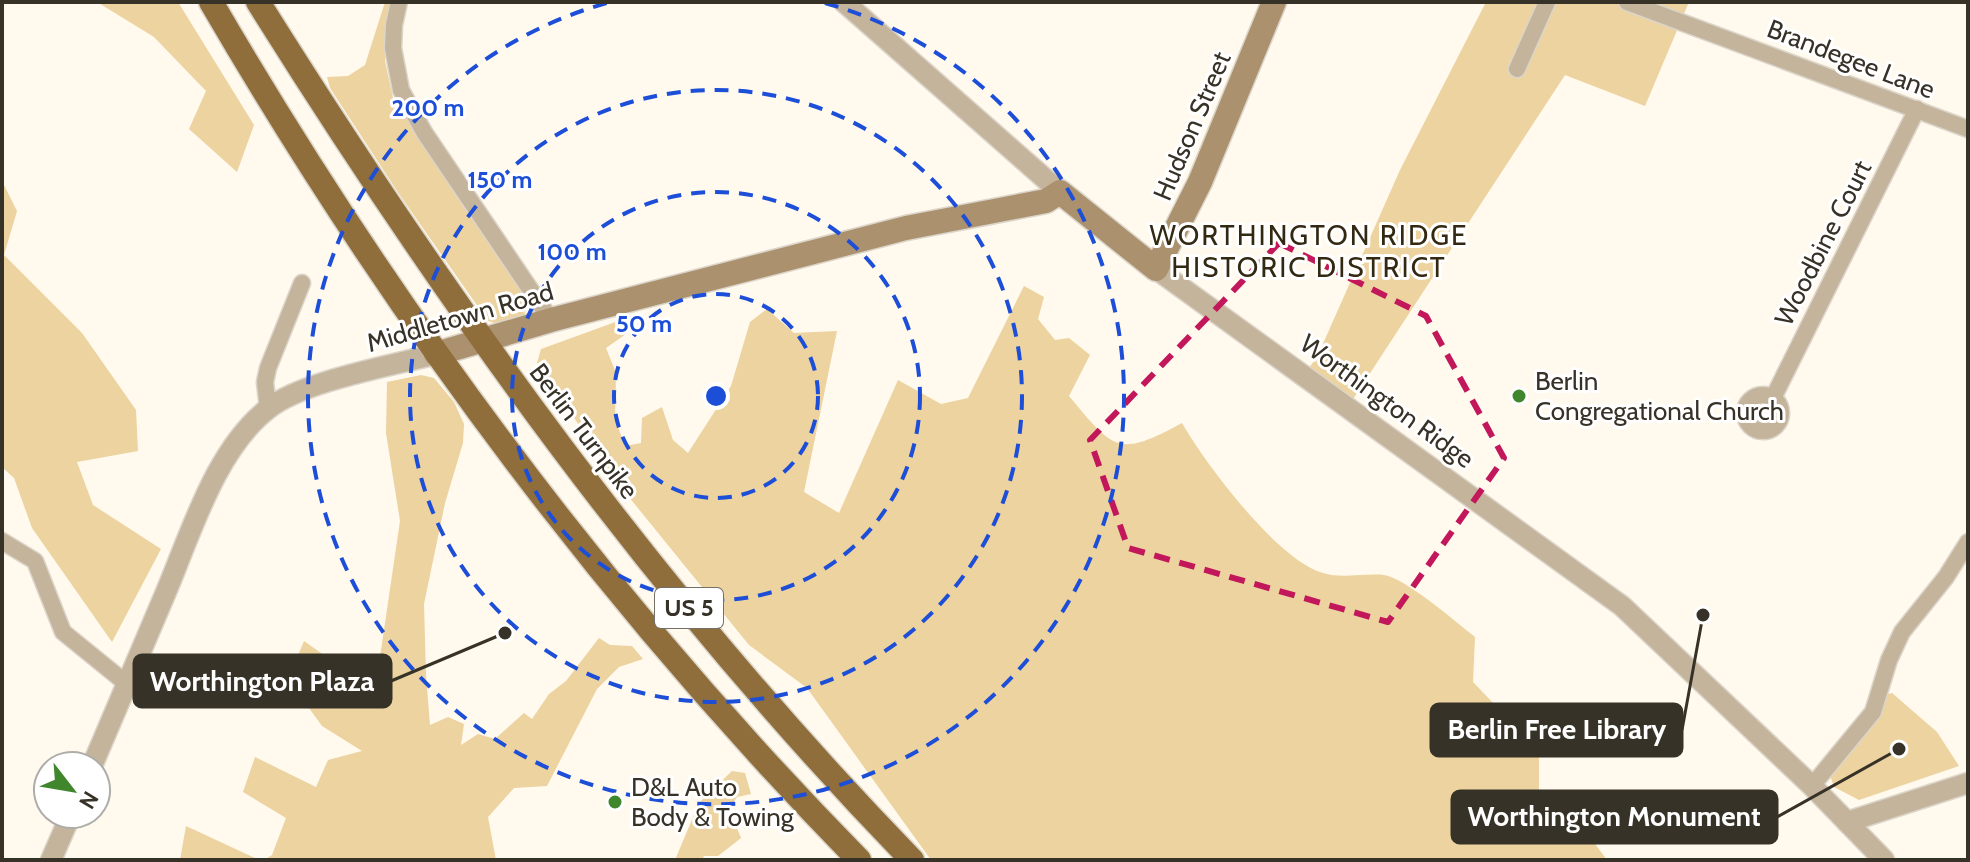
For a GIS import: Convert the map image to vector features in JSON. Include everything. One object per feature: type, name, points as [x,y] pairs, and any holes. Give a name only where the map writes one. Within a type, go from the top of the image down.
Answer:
[{"type":"highway","name":"US 5","points":[[211,2],[309,165],[436,354],[545,501],[649,629],[761,756],[859,860]]},
{"type":"highway","name":"Berlin Turnpike","points":[[258,2],[381,194],[482,342],[588,484],[813,753],[912,860]]},
{"type":"main road","name":"Hudson Street","points":[[1156,269],[1194,194],[1274,2]]},
{"type":"main road","name":"Middletown Road","points":[[436,354],[551,320],[951,217],[1046,201],[1060,192]]},
{"type":"main road","name":"Worthington Ridge","points":[[1060,192],[1156,269]]},
{"type":"street","points":[[399,2],[393,48],[395,70],[406,100],[424,132],[551,320]]},
{"type":"street","name":"Worthington Ridge","points":[[844,2],[1060,192]]},
{"type":"street","points":[[1517,69],[1547,2]]},
{"type":"street","name":"Brandegee Lane","points":[[1627,2],[1968,129]]},
{"type":"street","name":"Woodbine Court","points":[[1773,398],[1917,109]]},
{"type":"street","name":"Worthington Ridge","points":[[1156,269],[1622,606],[1812,786],[1884,860]]},
{"type":"street","points":[[268,409],[265,382],[268,368],[302,283]]},
{"type":"street","name":"Middletown Road","points":[[99,750],[217,476],[241,435],[282,400],[311,388],[436,354]]},
{"type":"street","points":[[2,541],[35,561],[63,632],[127,684]]},
{"type":"street","points":[[1812,786],[1873,712],[1889,660],[1902,632],[1946,577],[1968,542]]},
{"type":"street","points":[[1847,822],[1968,783]]},
{"type":"street","points":[[51,860],[64,830]]},
{"type":"highlighted area","points":[[1279,243],[1426,316],[1504,458],[1388,622],[1128,548],[1090,440]]},
{"type":"shaded area","points":[[97,2],[178,2],[254,125],[237,172],[189,129],[206,91],[154,37]]},
{"type":"shaded area","points":[[385,2],[392,2],[385,24],[385,61],[393,98],[464,208],[524,291],[528,306],[523,316],[501,325],[488,321],[330,88],[327,77],[348,76],[365,65]]},
{"type":"shaded area","points":[[1486,2],[1689,2],[1645,106],[1565,75],[1344,413],[1301,380],[1318,355],[1400,170]]},
{"type":"shaded area","points":[[2,181],[17,211],[4,255],[82,333],[136,410],[138,451],[77,462],[93,505],[161,549],[112,642],[32,528],[14,478],[2,467]]},
{"type":"shaded area","points":[[1024,286],[1044,297],[1038,319],[1055,340],[1069,338],[1090,355],[1069,396],[1108,438],[1130,444],[1144,441],[1182,423],[1225,485],[1285,550],[1305,564],[1330,575],[1384,575],[1393,578],[1475,637],[1473,682],[1539,751],[1539,810],[1581,825],[1607,860],[931,860],[807,688],[749,645],[620,486],[537,363],[541,349],[621,320],[626,334],[606,348],[616,373],[615,419],[625,446],[641,443],[642,418],[662,407],[673,440],[688,453],[731,386],[750,322],[767,309],[794,333],[837,331],[804,492],[839,513],[898,380],[941,404],[968,398]]},
{"type":"shaded area","points":[[421,375],[434,378],[454,402],[464,424],[463,443],[445,503],[424,604],[430,725],[448,717],[464,724],[461,745],[478,734],[495,739],[524,713],[532,719],[549,694],[566,681],[599,638],[610,645],[632,646],[643,659],[619,667],[597,689],[547,786],[514,788],[488,817],[496,860],[264,860],[272,855],[286,818],[243,792],[255,757],[316,787],[328,760],[362,751],[322,726],[288,679],[304,641],[375,691],[400,521],[386,433],[387,382]]},
{"type":"shaded area","points":[[1892,693],[1937,732],[1959,766],[1859,800],[1834,787],[1829,772],[1884,695]]},
{"type":"shaded area","points":[[732,771],[745,773],[751,794],[737,797],[729,809],[741,838],[718,856],[704,856],[702,860],[675,860],[699,803]]},
{"type":"shaded area","points":[[186,826],[259,860],[180,860]]},
{"type":"place","name":"Berlin Congregational Church","points":[[1519,396]]},
{"type":"place","name":"Berlin Free Library","points":[[1703,615]]},
{"type":"place","name":"Worthington Plaza","points":[[505,633]]},
{"type":"place","name":"Worthington Monument","points":[[1899,749]]},
{"type":"place","name":"D&L Auto Body & Towing","points":[[615,802]]},
{"type":"district","name":"WORTHINGTON RIDGE HISTORIC DISTRICT","points":[[1309,251]]}]
